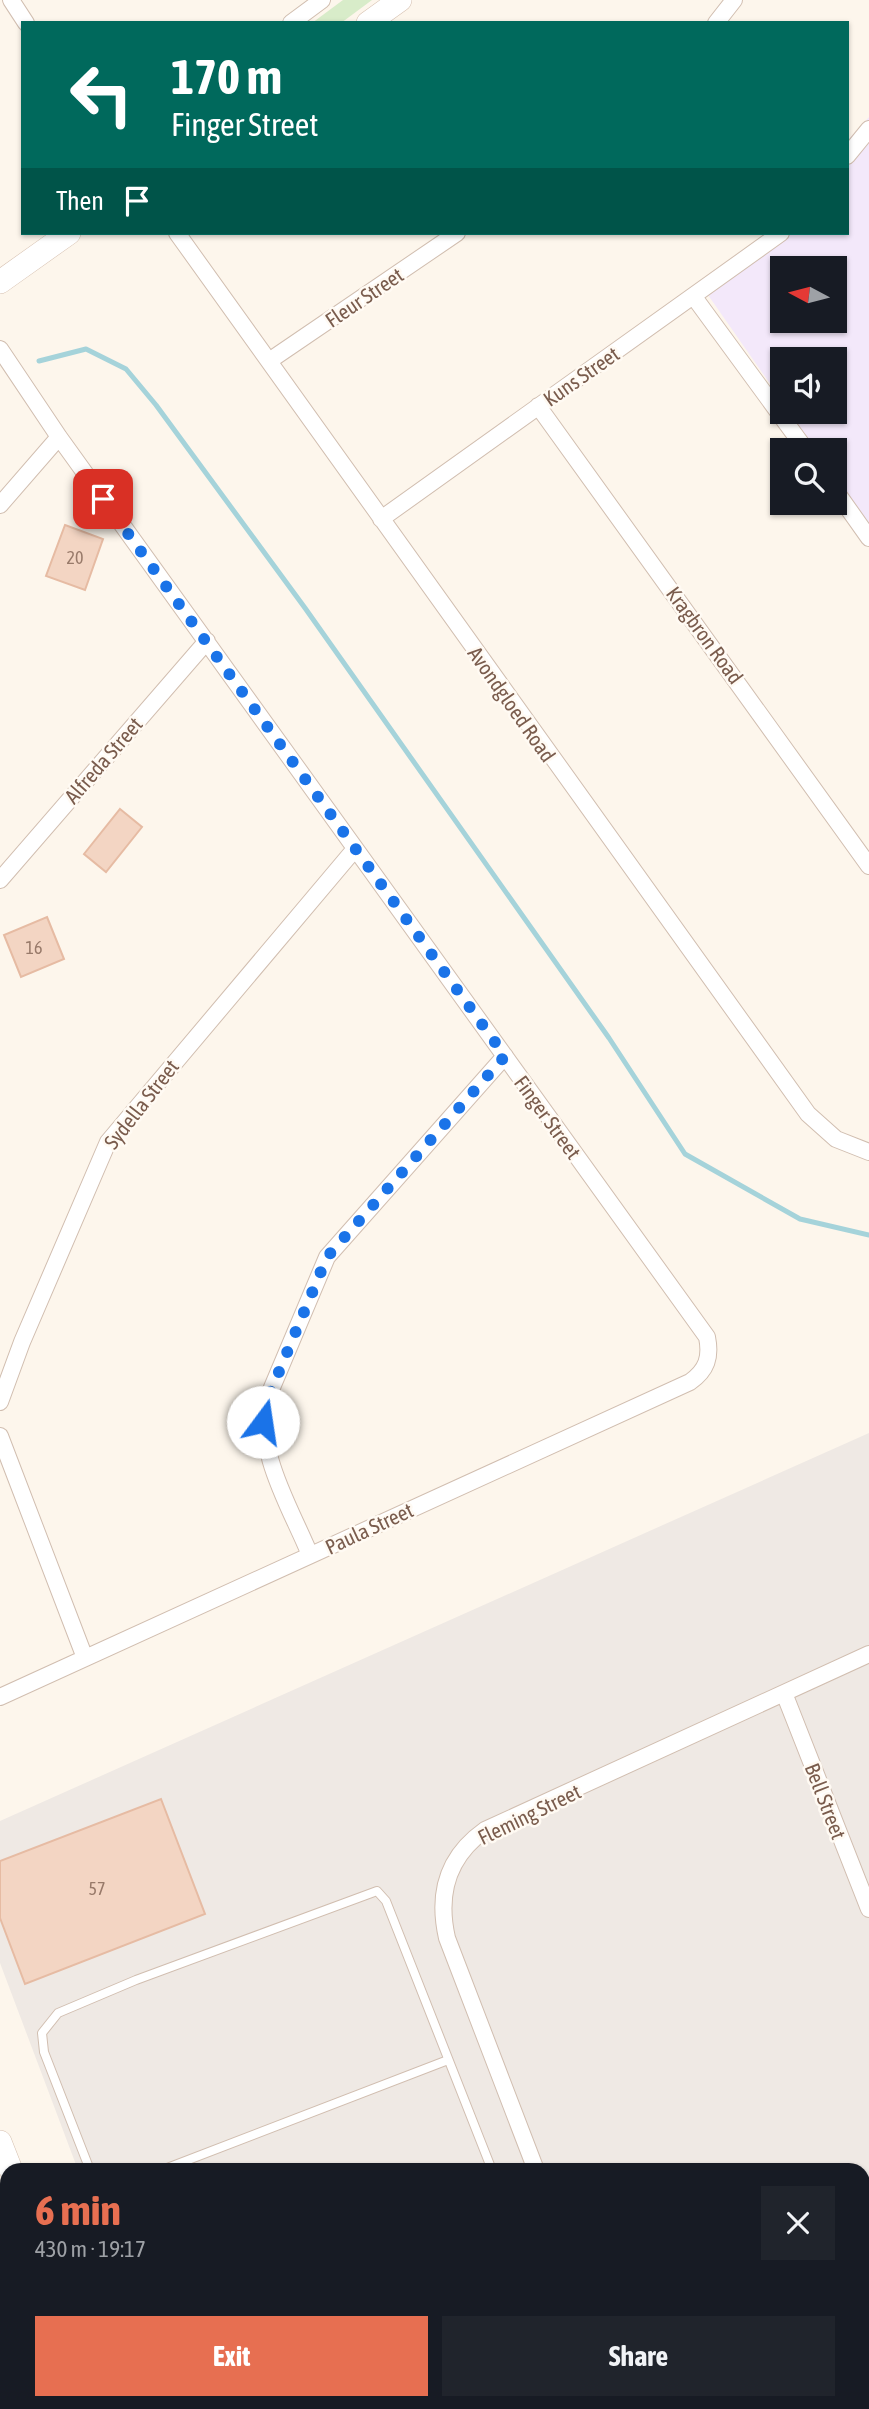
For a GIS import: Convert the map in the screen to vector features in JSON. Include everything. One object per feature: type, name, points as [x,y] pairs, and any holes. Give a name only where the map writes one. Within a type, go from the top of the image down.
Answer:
[{"type":"main road","points":[[371,21],[400,0]]},
{"type":"main road","points":[[0,282],[66,235]]},
{"type":"main road","points":[[0,2142],[8,2163]]},
{"type":"street","points":[[10,0],[25,21]]},
{"type":"street","points":[[294,21],[322,0]]},
{"type":"street","points":[[718,21],[734,0]]},
{"type":"street","points":[[849,154],[869,129]]},
{"type":"street","name":"Avondgloed Road","points":[[178,235],[808,1114],[835,1139],[869,1152]]},
{"type":"street","name":"Fleur Street","points":[[269,361],[454,235]]},
{"type":"street","name":"Kuns Street","points":[[381,519],[778,235]]},
{"type":"street","points":[[694,297],[797,438]]},
{"type":"street","name":"Finger Street","points":[[0,349],[59,438],[707,1337]]},
{"type":"street","name":"Kragbron Road","points":[[538,406],[869,866]]},
{"type":"street","points":[[0,505],[59,438]]},
{"type":"street","points":[[847,507],[869,538]]},
{"type":"street","name":"Alfreda Street","points":[[0,880],[207,641]]},
{"type":"street","name":"Sydella Street","points":[[0,1402],[27,1331],[108,1142],[354,850]]},
{"type":"street","points":[[310,1555],[266,1448],[263,1422],[268,1398],[327,1257],[505,1056]]},
{"type":"street","name":"Paula Street","points":[[0,1697],[690,1382],[707,1363],[707,1337]]},
{"type":"street","points":[[0,1436],[85,1658]]},
{"type":"street","name":"Fleming Street","points":[[533,2163],[447,1938],[442,1900],[452,1865],[468,1844],[485,1830],[869,1654]]},
{"type":"street","name":"Bell Street","points":[[784,1693],[869,1909]]},
{"type":"lane","points":[[87,2163],[44,2052],[42,2033],[51,2018],[58,2012],[136,1980],[375,1891],[382,1893],[386,1901],[489,2163]]},
{"type":"lane","points":[[180,2163],[448,2060]]},
{"type":"shaded area","points":[[869,117],[869,527],[847,495],[847,438],[808,438],[798,424],[847,424],[847,347],[770,347],[770,384],[708,295],[762,235],[849,235],[849,139]]},
{"type":"shaded area","points":[[869,1433],[869,2163],[75,2163],[0,1963],[0,1821]]},
{"type":"green space","points":[[343,0],[372,0],[344,21],[315,21]]},
{"type":"building","points":[[65,525],[103,539],[85,590],[46,576]]},
{"type":"building","points":[[120,809],[142,827],[106,872],[84,854]]},
{"type":"building","points":[[47,917],[64,959],[21,977],[4,935]]},
{"type":"building","points":[[161,1799],[205,1914],[25,1984],[0,1918],[0,1861]]},
{"type":"waterway","points":[[39,361],[86,349],[126,369],[156,405],[305,608],[609,1038],[685,1154],[800,1219],[869,1235]]},
{"type":"route","points":[[103,499],[505,1056],[327,1257],[268,1398],[263,1422]]}]
